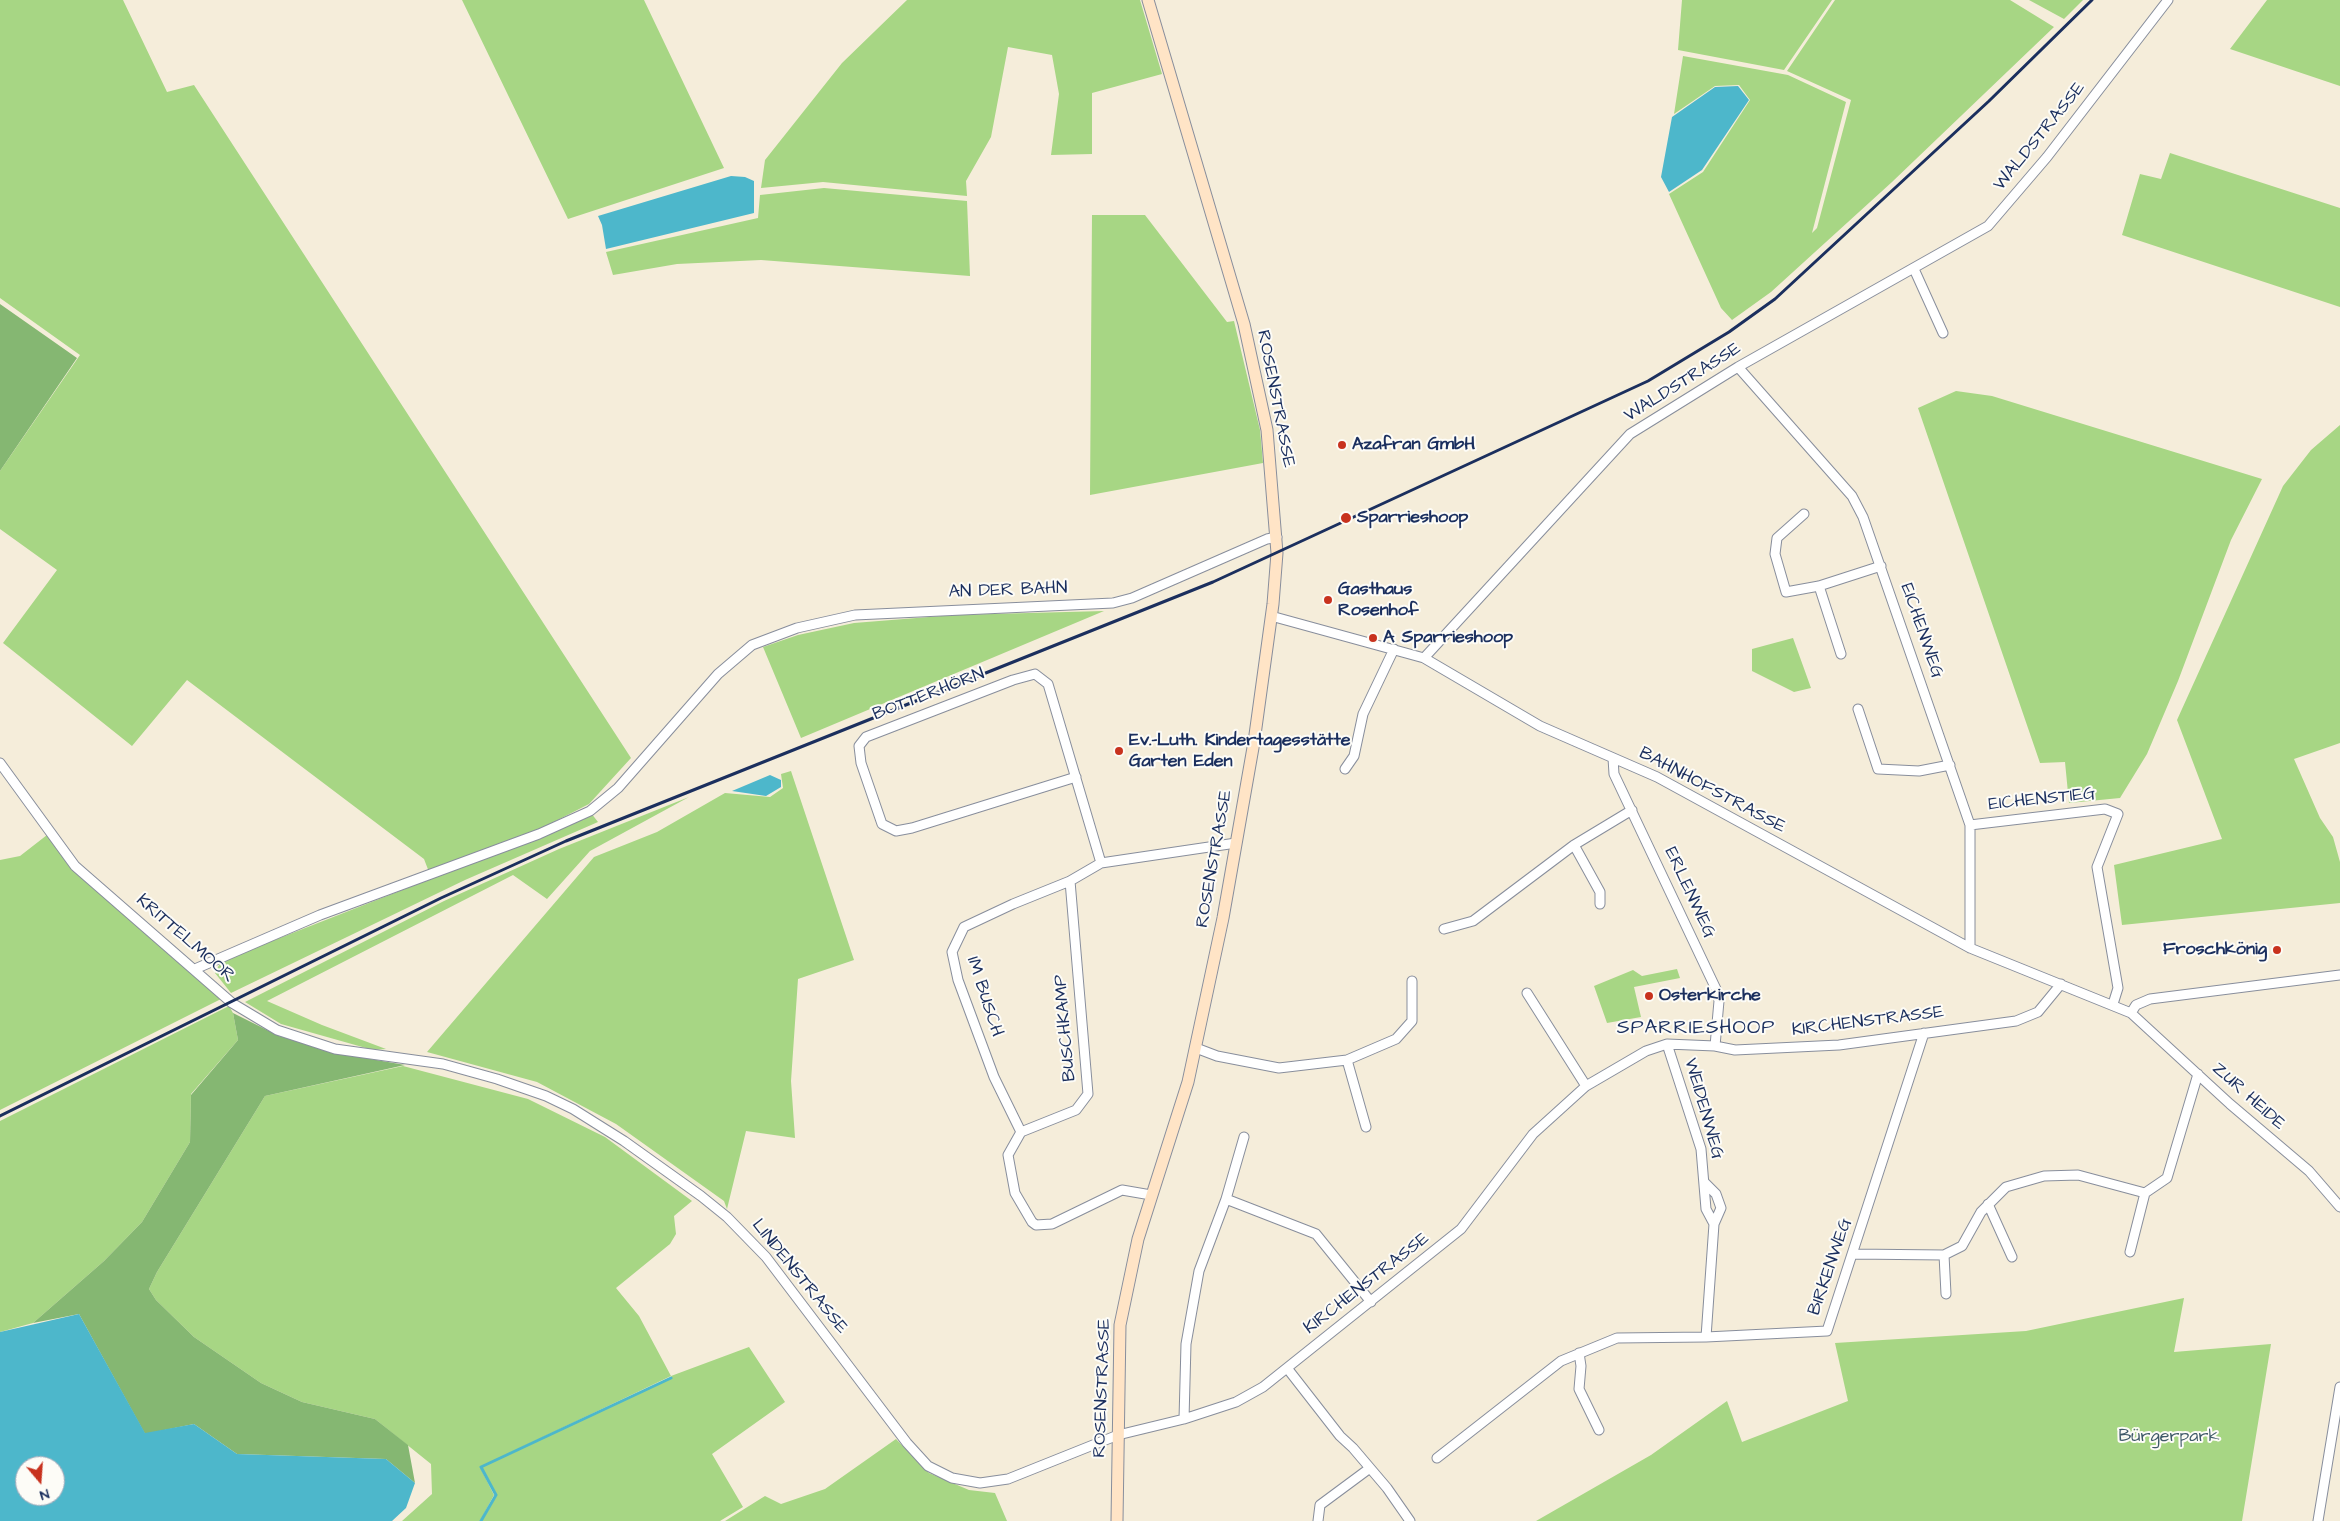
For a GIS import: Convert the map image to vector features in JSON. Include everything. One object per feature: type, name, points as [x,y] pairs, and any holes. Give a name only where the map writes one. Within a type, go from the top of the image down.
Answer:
[{"type":"main road","name":"ROSENSTRASSE","points":[[1116,1521],[1120,1326],[1138,1239],[1188,1082],[1196,1048],[1254,742],[1271,616],[1277,537],[1267,430],[1244,324],[1148,0]]},
{"type":"street","name":"WALDSTRASSE","points":[[1424,658],[1630,434],[1738,367],[1988,226],[2047,157],[2168,0]]},
{"type":"street","points":[[1914,269],[1943,333]]},
{"type":"street","name":"EICHENWEG","points":[[1738,367],[1852,496],[1864,517],[1970,825],[1970,948]]},
{"type":"street","points":[[1804,514],[1777,538],[1775,554],[1786,592],[1819,586],[1881,566]]},
{"type":"street","name":"AN DER BAHN","points":[[194,969],[320,915],[539,834],[590,811],[618,788],[718,674],[752,645],[797,628],[855,615],[955,608],[1113,603],[1132,598],[1267,539],[1277,537]]},
{"type":"street","points":[[1819,586],[1840,654]]},
{"type":"street","name":"BAHNHOFSTRASSE","points":[[1271,616],[1424,658],[1540,726],[1658,778],[1970,948],[2113,1004],[2131,1013]]},
{"type":"street","points":[[1346,769],[1354,756],[1363,714],[1394,649]]},
{"type":"street","name":"BOTTERHÖRN","points":[[1076,777],[912,828],[896,831],[882,824],[861,763],[860,746],[866,737],[1013,680],[1035,674],[1048,684],[1076,777],[1101,863]]},
{"type":"street","points":[[1858,709],[1878,769],[1919,772],[1950,765]]},
{"type":"street","name":"ERLENWEG","points":[[1613,758],[1614,774],[1716,988],[1719,1001],[1715,1046]]},
{"type":"street","name":"KRITTELMOOR","points":[[0,763],[75,866],[232,1002],[277,1030],[334,1048],[402,1058]]},
{"type":"street","name":"EICHENSTIEG","points":[[1970,825],[2105,809],[2118,814],[2097,867],[2118,988],[2113,1004]]},
{"type":"street","points":[[1444,929],[1473,921],[1574,845],[1632,810]]},
{"type":"street","name":"IM BUSCH","points":[[1021,1132],[991,1068],[958,980],[952,952],[964,927],[1070,881],[1101,863],[1236,843]]},
{"type":"street","points":[[1574,845],[1600,892],[1600,904]]},
{"type":"street","name":"BUSCHKAMP","points":[[1021,1132],[1076,1110],[1088,1094],[1070,881]]},
{"type":"street","points":[[2131,1013],[2136,1006],[2150,999],[2340,975]]},
{"type":"street","points":[[1196,1048],[1216,1056],[1279,1068],[1347,1060],[1396,1039],[1412,1021],[1412,981]]},
{"type":"street","name":"KIRCHENSTRASSE","points":[[1118,1436],[1184,1419],[1236,1402],[1262,1387],[1461,1229],[1533,1134],[1586,1086],[1646,1051],[1667,1044],[1715,1046],[1735,1050],[1839,1045],[2016,1021],[2038,1012],[2061,984]]},
{"type":"street","points":[[1527,994],[1586,1086]]},
{"type":"street","name":"ZUR HEIDE","points":[[2131,1013],[2309,1171],[2340,1207]]},
{"type":"street","name":"BIRKENWEG","points":[[1437,1458],[1560,1361],[1617,1338],[1706,1337],[1827,1331],[1924,1033]]},
{"type":"street","name":"WEIDENWEG","points":[[1667,1044],[1701,1149],[1706,1209],[1714,1224]]},
{"type":"street","name":"LINDENSTRASSE","points":[[402,1058],[461,1069],[546,1096],[624,1141],[701,1196],[727,1217],[766,1257],[907,1443],[928,1466],[952,1478],[980,1483],[1008,1479],[1118,1436]]},
{"type":"street","points":[[1347,1060],[1366,1127]]},
{"type":"street","points":[[2130,1252],[2145,1193],[2167,1178],[2198,1074]]},
{"type":"street","points":[[1021,1132],[1008,1155],[1015,1193],[1032,1222],[1036,1225],[1052,1224],[1122,1190],[1152,1195]]},
{"type":"street","points":[[1184,1419],[1186,1344],[1199,1271],[1226,1199],[1244,1137]]},
{"type":"street","points":[[1853,1254],[1944,1255],[1962,1246],[1981,1212],[2006,1187],[2044,1176],[2078,1175],[2145,1193]]},
{"type":"street","name":"WEIDENWEG","points":[[1705,1183],[1716,1194],[1721,1208],[1714,1224],[1706,1337]]},
{"type":"street","points":[[1226,1199],[1316,1234],[1371,1302]]},
{"type":"street","points":[[1988,1204],[2012,1257]]},
{"type":"street","points":[[1944,1255],[1946,1294]]},
{"type":"street","points":[[1579,1353],[1582,1366],[1579,1389],[1599,1430]]},
{"type":"street","points":[[1287,1368],[1340,1436],[1370,1468],[1410,1521]]},
{"type":"street","points":[[2318,1521],[2340,1387]]},
{"type":"street","points":[[1318,1521],[1320,1505],[1370,1468]]},
{"type":"green space","points":[[0,0],[123,0],[167,92],[194,85],[631,758],[589,804],[536,831],[429,872],[424,859],[187,680],[132,746],[3,643],[57,570],[0,529],[0,471],[80,355],[0,298]]},
{"type":"green space","points":[[462,0],[644,0],[724,168],[568,219]]},
{"type":"green space","points":[[907,0],[1140,0],[1162,74],[1092,93],[1092,154],[1051,155],[1059,94],[1052,55],[1008,47],[991,137],[966,181],[967,196],[823,182],[761,188],[765,160],[842,63]]},
{"type":"green space","points":[[1682,0],[1832,0],[1784,70],[1678,50]]},
{"type":"green space","points":[[1835,0],[2010,0],[2054,27],[1892,182],[1771,292],[1732,320],[1721,308],[1669,194],[1703,172],[1750,100],[1739,85],[1715,86],[1674,114],[1683,56],[1788,75],[1846,102],[1812,233],[1817,228],[1851,100],[1787,71]]},
{"type":"green space","points":[[2029,0],[2083,0],[2064,19]]},
{"type":"green space","points":[[2267,0],[2340,0],[2340,86],[2230,49]]},
{"type":"green space","points":[[2170,153],[2340,208],[2340,307],[2122,235],[2140,174],[2161,179]]},
{"type":"green space","points":[[824,188],[967,201],[970,276],[761,260],[677,264],[613,275],[606,252],[758,218],[760,195]]},
{"type":"green space","points":[[1092,215],[1145,215],[1227,322],[1234,321],[1260,430],[1263,463],[1090,495]]},
{"type":"green space","points":[[0,304],[77,358],[0,471]]},
{"type":"green space","points":[[1956,391],[1992,396],[2262,479],[2231,540],[2178,681],[2147,754],[2120,798],[2069,803],[2065,762],[2040,763],[1918,408]]},
{"type":"green space","points":[[2340,425],[2340,743],[2294,759],[2320,818],[2333,837],[2340,862],[2340,903],[2122,925],[2114,865],[2222,839],[2177,720],[2283,486],[2311,450]]},
{"type":"green space","points":[[1104,611],[801,738],[763,647],[798,635],[854,623],[954,615]]},
{"type":"green space","points":[[1793,638],[1811,688],[1794,692],[1752,671],[1752,649]]},
{"type":"green space","points":[[791,771],[854,960],[798,979],[791,1081],[795,1138],[746,1131],[727,1209],[724,1201],[616,1124],[537,1082],[427,1052],[594,857],[657,832],[725,793],[770,797],[783,788],[781,774]]},
{"type":"green space","points":[[689,797],[590,851],[547,899],[513,875],[267,1001],[322,1025],[386,1049],[373,1050],[281,1024],[245,1002],[444,901],[559,849]]},
{"type":"green space","points":[[591,813],[598,822],[465,880],[231,993],[215,973],[221,961],[540,836]]},
{"type":"green space","points":[[47,835],[76,869],[221,999],[0,1110],[0,860],[20,856]]},
{"type":"green space","points":[[1677,969],[1680,978],[1634,987],[1641,1017],[1607,1023],[1594,986],[1633,970],[1642,976]]},
{"type":"green space","points":[[229,1006],[233,1013],[238,1040],[191,1094],[190,1142],[142,1222],[104,1261],[33,1323],[0,1332],[0,1121]]},
{"type":"green space","points":[[233,1013],[279,1036],[331,1052],[405,1065],[265,1096],[157,1272],[149,1289],[156,1300],[194,1337],[261,1383],[302,1402],[375,1419],[408,1445],[415,1483],[386,1459],[237,1454],[194,1424],[145,1434],[79,1314],[33,1323],[104,1261],[142,1222],[190,1142],[191,1095],[238,1040]]},
{"type":"green space","points":[[403,1066],[528,1099],[605,1137],[692,1201],[674,1216],[676,1234],[670,1244],[616,1288],[639,1316],[671,1376],[480,1467],[494,1495],[480,1521],[402,1521],[432,1494],[431,1464],[375,1419],[302,1402],[261,1383],[194,1337],[156,1300],[149,1289],[157,1272],[265,1096]]},
{"type":"green space","name":"Bürgerpark","points":[[2184,1298],[2174,1352],[2271,1344],[2242,1521],[1536,1521],[1651,1455],[1727,1401],[1742,1442],[1848,1401],[1835,1343],[2026,1331]]},
{"type":"green space","points":[[749,1347],[785,1402],[712,1454],[743,1507],[720,1521],[482,1521],[497,1495],[482,1467],[672,1378],[671,1376]]},
{"type":"green space","points":[[896,1439],[929,1473],[969,1490],[995,1493],[1007,1521],[725,1521],[765,1496],[781,1504],[825,1489]]},
{"type":"water","points":[[1738,86],[1749,100],[1702,170],[1669,192],[1661,177],[1672,117],[1715,87]]},
{"type":"water","points":[[731,176],[745,177],[754,181],[754,213],[606,249],[602,225],[598,216]]},
{"type":"water","points":[[770,775],[781,780],[781,787],[766,796],[732,791]]},
{"type":"water","points":[[79,1314],[145,1433],[194,1424],[237,1454],[386,1459],[415,1483],[406,1508],[392,1521],[0,1521],[0,1332]]},
{"type":"waterway","points":[[481,1521],[496,1495],[481,1467],[671,1378]]},
{"type":"railway","points":[[0,1116],[441,898],[566,841],[1213,582],[1648,381],[1729,332],[1775,299],[1989,101],[2092,0]]},
{"type":"place","name":"Azafran GmbH","points":[[1342,445]]},
{"type":"place","name":"Sparrieshoop","points":[[1346,518]]},
{"type":"place","name":"Gasthaus Rosenhof","points":[[1328,600]]},
{"type":"place","name":"A Sparrieshoop","points":[[1373,638]]},
{"type":"place","name":"Ev.-Luth. Kindertagesstätte Garten Eden","points":[[1119,751]]},
{"type":"place","name":"Froschkönig","points":[[2277,950]]},
{"type":"place","name":"Osterkirche","points":[[1649,996]]},
{"type":"district","name":"SPARRIESHOOP","points":[[1696,1029]]}]
